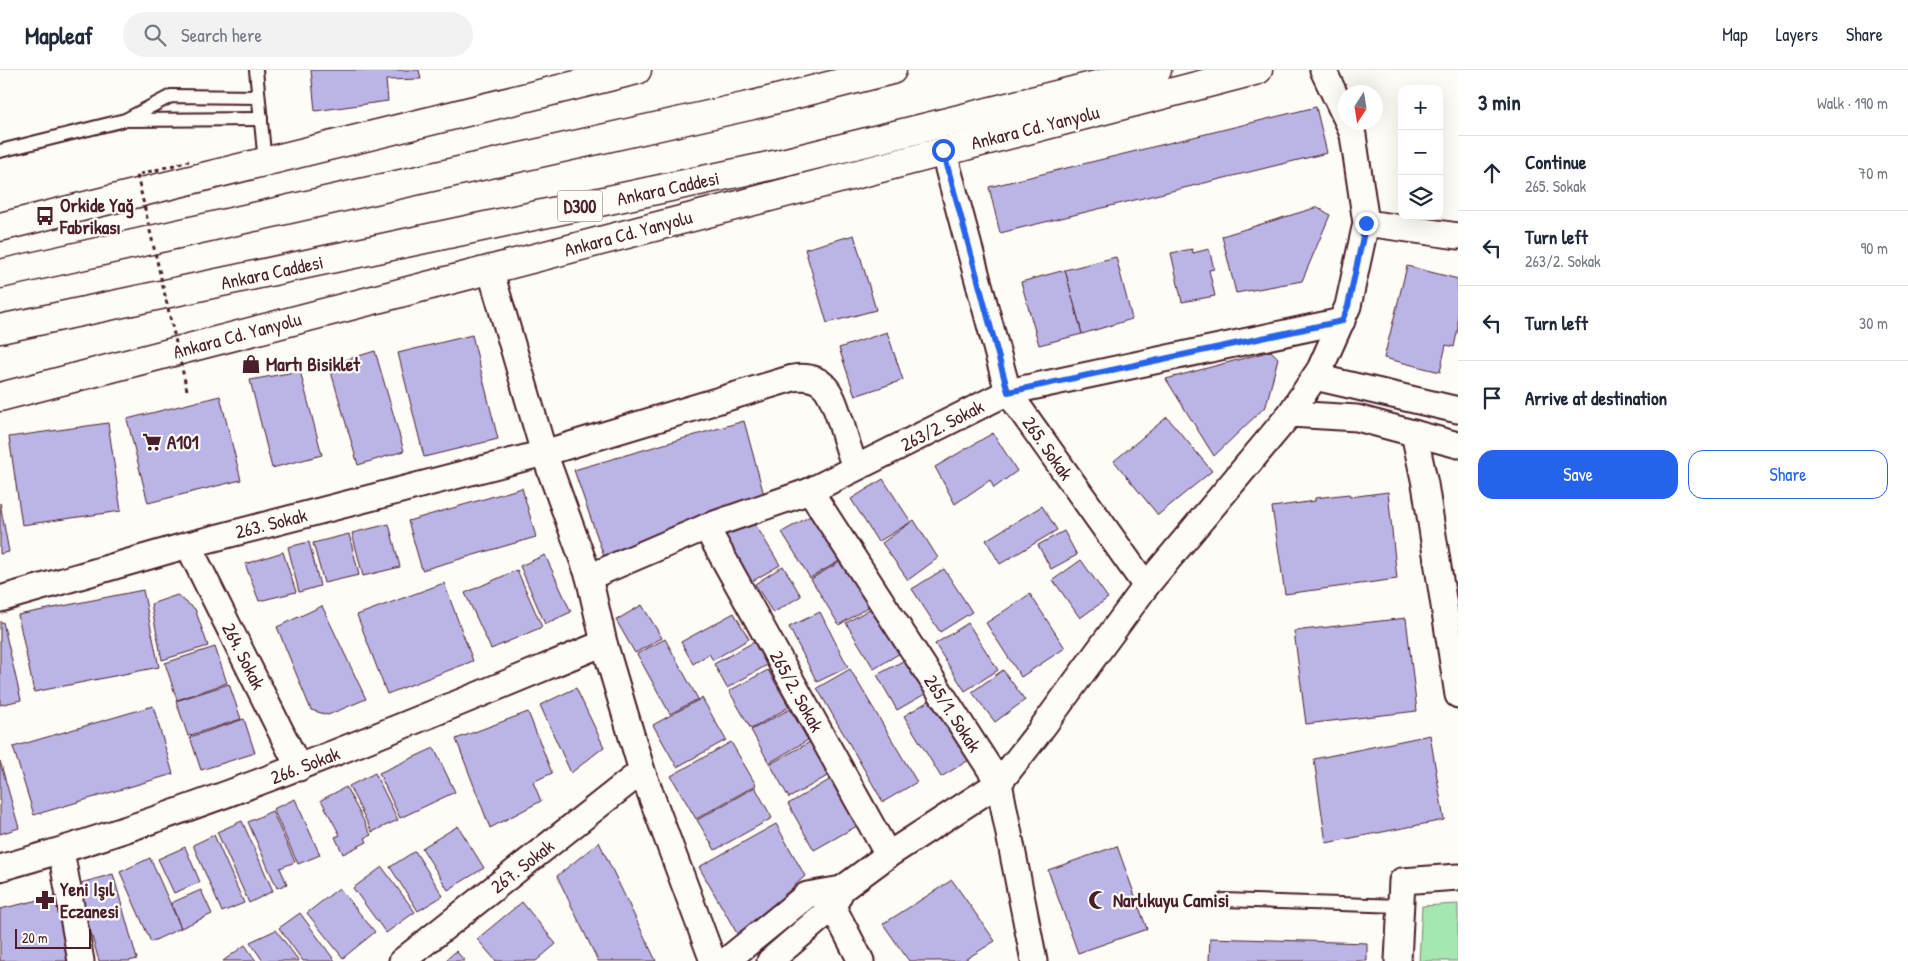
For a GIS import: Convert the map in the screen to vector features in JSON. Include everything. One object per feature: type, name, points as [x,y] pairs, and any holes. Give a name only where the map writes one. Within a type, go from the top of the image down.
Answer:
[{"type":"main road","points":[[0,227],[637,70]]},
{"type":"main road","points":[[0,274],[744,107],[892,70]]},
{"type":"main road","name":"Ankara Caddesi","points":[[0,329],[774,165],[1157,70]]},
{"type":"main road","name":"Ankara Cd. Yanyolu","points":[[0,397],[943,150],[1258,70]]},
{"type":"street","points":[[1323,70],[1338,101]]},
{"type":"street","points":[[770,961],[837,898],[888,855],[999,783],[1040,732],[1146,586],[1290,414],[1315,377],[1348,306],[1366,223],[1351,130]]},
{"type":"street","name":"265. Sokak","points":[[943,150],[1008,392],[1146,586]]},
{"type":"street","points":[[1366,223],[1458,236]]},
{"type":"street","points":[[490,269],[544,453],[588,577],[604,643],[642,771],[713,961]]},
{"type":"street","name":"263/2. Sokak","points":[[588,577],[706,527],[810,491],[1008,392],[1342,321]]},
{"type":"street","name":"263. Sokak","points":[[0,599],[188,545],[544,453],[801,376],[818,381],[832,395],[855,468]]},
{"type":"street","points":[[1315,377],[1458,410]]},
{"type":"street","points":[[1290,414],[1357,418],[1458,445]]},
{"type":"street","points":[[1414,434],[1425,484],[1458,695]]},
{"type":"street","name":"265/1. Sokak","points":[[810,491],[999,783],[1034,961]]},
{"type":"street","name":"265/2. Sokak","points":[[706,527],[888,855]]},
{"type":"street","name":"264. Sokak","points":[[188,545],[300,768]]},
{"type":"street","name":"266. Sokak","points":[[0,868],[61,851],[300,768],[604,643]]},
{"type":"street","name":"267. Sokak","points":[[402,961],[642,771]]},
{"type":"street","points":[[61,851],[82,961]]},
{"type":"street","points":[[1398,961],[1402,881],[1458,877]]},
{"type":"street","points":[[726,961],[807,895],[837,898]]},
{"type":"street","points":[[837,898],[861,961]]},
{"type":"lane","points":[[256,70],[265,163]]},
{"type":"lane","points":[[0,152],[125,120],[171,96],[258,97]]},
{"type":"lane","points":[[125,120],[261,119]]},
{"type":"lane","points":[[1223,900],[1400,906]]},
{"type":"path","points":[[186,390],[138,174],[188,161]]},
{"type":"green space","points":[[1458,904],[1458,961],[1419,961],[1422,906]]},
{"type":"building","points":[[311,70],[419,70],[421,79],[386,80],[388,101],[315,111]]},
{"type":"building","points":[[1316,107],[1327,153],[1000,233],[989,187]]},
{"type":"building","points":[[1318,207],[1330,215],[1302,281],[1236,293],[1222,236]]},
{"type":"building","points":[[854,235],[876,310],[827,323],[805,249]]},
{"type":"building","points":[[1192,249],[1193,253],[1209,249],[1214,269],[1209,270],[1215,296],[1182,302],[1171,253]]},
{"type":"building","points":[[1116,257],[1132,319],[1082,334],[1065,270]]},
{"type":"building","points":[[1407,266],[1458,279],[1458,328],[1454,347],[1446,345],[1440,372],[1384,358]]},
{"type":"building","points":[[1065,270],[1082,334],[1039,345],[1021,282]]},
{"type":"building","points":[[887,332],[903,380],[855,396],[839,348]]},
{"type":"building","points":[[472,335],[498,439],[424,457],[398,353]]},
{"type":"building","points":[[375,351],[404,451],[358,465],[329,365]]},
{"type":"building","points":[[1271,351],[1278,358],[1266,406],[1214,456],[1166,379]]},
{"type":"building","points":[[300,371],[322,455],[272,468],[250,380]]},
{"type":"building","points":[[220,396],[241,480],[148,503],[127,419]]},
{"type":"building","points":[[1167,417],[1212,471],[1158,515],[1114,461]]},
{"type":"building","points":[[744,421],[764,495],[606,562],[574,470]]},
{"type":"building","points":[[108,423],[121,511],[22,525],[9,437]]},
{"type":"building","points":[[993,433],[1017,471],[994,488],[990,480],[955,504],[935,467]]},
{"type":"building","points":[[883,479],[911,522],[878,542],[851,499]]},
{"type":"building","points":[[522,488],[536,537],[422,570],[408,521]]},
{"type":"building","points":[[1388,492],[1397,579],[1285,594],[1272,507],[1315,501],[1315,498],[1349,494],[1350,497]]},
{"type":"building","points":[[0,503],[9,552],[0,554]]},
{"type":"building","points":[[1042,506],[1057,530],[1000,564],[986,540]]},
{"type":"building","points":[[814,514],[841,560],[810,578],[782,532]]},
{"type":"building","points":[[752,519],[780,565],[749,583],[721,538]]},
{"type":"building","points":[[914,520],[938,558],[908,580],[882,543]]},
{"type":"building","points":[[389,524],[400,567],[363,576],[352,533]]},
{"type":"building","points":[[1064,531],[1077,555],[1051,569],[1038,545]]},
{"type":"building","points":[[349,534],[359,575],[324,583],[313,543]]},
{"type":"building","points":[[309,542],[320,586],[299,592],[288,547]]},
{"type":"building","points":[[283,552],[296,592],[259,601],[245,564]]},
{"type":"building","points":[[545,555],[571,612],[545,624],[520,566]]},
{"type":"building","points":[[843,560],[870,606],[839,625],[811,579]]},
{"type":"building","points":[[1081,560],[1108,598],[1080,618],[1053,580]]},
{"type":"building","points":[[783,566],[801,596],[773,613],[755,584]]},
{"type":"building","points":[[944,569],[972,612],[940,632],[912,589]]},
{"type":"building","points":[[517,570],[542,627],[491,649],[465,593]]},
{"type":"building","points":[[444,583],[473,661],[387,694],[357,615]]},
{"type":"building","points":[[143,590],[159,667],[34,692],[18,615]]},
{"type":"building","points":[[1030,594],[1065,648],[1021,677],[986,623]]},
{"type":"building","points":[[177,595],[195,609],[208,646],[162,660],[151,604]]},
{"type":"building","points":[[878,604],[905,650],[874,669],[846,623]]},
{"type":"building","points":[[642,605],[662,638],[635,653],[616,620]]},
{"type":"building","points":[[322,606],[366,699],[328,715],[311,710],[277,627]]},
{"type":"building","points":[[820,612],[848,667],[817,682],[789,627]]},
{"type":"building","points":[[734,613],[749,639],[713,660],[709,654],[693,664],[681,642]]},
{"type":"building","points":[[1406,618],[1417,711],[1306,724],[1294,631]]},
{"type":"building","points":[[0,622],[3,622],[21,700],[0,705]]},
{"type":"building","points":[[968,623],[998,670],[965,691],[935,644]]},
{"type":"building","points":[[665,639],[698,699],[670,714],[637,654]]},
{"type":"building","points":[[754,642],[767,665],[727,688],[714,664]]},
{"type":"building","points":[[215,647],[227,683],[177,700],[165,663]]},
{"type":"building","points":[[912,656],[932,690],[897,710],[877,675]]},
{"type":"building","points":[[850,669],[917,782],[883,802],[817,688]]},
{"type":"building","points":[[768,670],[789,707],[751,729],[729,691]]},
{"type":"building","points":[[1003,670],[1025,700],[995,722],[972,692]]},
{"type":"building","points":[[229,684],[241,719],[188,736],[176,701]]},
{"type":"building","points":[[576,688],[604,747],[571,773],[540,705]]},
{"type":"building","points":[[937,696],[974,757],[941,777],[904,716]]},
{"type":"building","points":[[702,698],[726,740],[677,767],[653,725]]},
{"type":"building","points":[[153,706],[173,774],[34,815],[13,747]]},
{"type":"building","points":[[790,709],[808,740],[769,763],[751,730]]},
{"type":"building","points":[[528,712],[552,773],[533,782],[541,801],[490,828],[456,739]]},
{"type":"building","points":[[244,719],[255,753],[201,770],[190,737]]},
{"type":"building","points":[[1430,735],[1444,820],[1326,843],[1314,759]]},
{"type":"building","points":[[731,742],[756,785],[696,819],[671,776]]},
{"type":"building","points":[[810,742],[829,775],[789,798],[770,764]]},
{"type":"building","points":[[434,748],[455,792],[400,818],[379,773]]},
{"type":"building","points":[[0,761],[19,828],[0,834]]},
{"type":"building","points":[[375,773],[398,820],[372,832],[349,786]]},
{"type":"building","points":[[831,779],[857,826],[814,850],[788,804]]},
{"type":"building","points":[[346,787],[371,835],[365,838],[367,842],[343,854],[335,837],[340,835],[321,800]]},
{"type":"building","points":[[755,787],[772,818],[715,850],[697,820]]},
{"type":"building","points":[[295,799],[320,855],[298,864],[273,809]]},
{"type":"building","points":[[272,811],[295,862],[280,868],[287,884],[277,888],[248,822]]},
{"type":"building","points":[[242,821],[273,891],[249,903],[217,832]]},
{"type":"building","points":[[776,824],[805,876],[739,937],[699,867]]},
{"type":"building","points":[[458,826],[484,868],[448,890],[422,848]]},
{"type":"building","points":[[214,835],[244,903],[222,912],[193,845]]},
{"type":"building","points":[[599,842],[656,961],[598,961],[557,876]]},
{"type":"building","name":"Narlıkuyu Camisi","points":[[1117,846],[1147,929],[1078,953],[1048,870]]},
{"type":"building","points":[[185,847],[200,882],[174,893],[158,859]]},
{"type":"building","points":[[415,851],[443,896],[418,911],[390,867]]},
{"type":"building","points":[[150,858],[181,928],[151,942],[120,872]]},
{"type":"building","points":[[382,867],[415,912],[386,933],[353,888]]},
{"type":"building","points":[[113,874],[137,959],[129,961],[99,961],[77,884]]},
{"type":"building","points":[[952,880],[995,941],[963,961],[909,961],[883,924]]},
{"type":"building","points":[[339,888],[375,932],[343,958],[307,913]]},
{"type":"building","points":[[201,890],[212,914],[181,928],[171,903]]},
{"type":"building","points":[[65,894],[80,961],[0,961],[0,909]]},
{"type":"building","points":[[522,902],[556,944],[536,961],[496,961],[477,939]]},
{"type":"building","points":[[300,913],[335,961],[303,961],[279,928]]},
{"type":"building","points":[[276,930],[299,961],[263,961],[250,942]]},
{"type":"building","points":[[1210,938],[1367,943],[1367,961],[1209,961]]},
{"type":"building","points":[[245,945],[256,961],[223,961]]},
{"type":"building","points":[[456,951],[465,961],[445,961]]},
{"type":"place","name":"Orkide Yağ Fabrikası","points":[[45,216]]},
{"type":"place","name":"Martı Bisiklet","points":[[251,364]]},
{"type":"place","name":"A101","points":[[152,442]]},
{"type":"place","name":"Yeni Işıl Eczanesi","points":[[45,900]]},
{"type":"place","name":"Narlıkuyu Camisi","points":[[1098,900]]},
{"type":"route","points":[[943,150],[1008,392],[1342,321],[1348,306],[1366,223]]}]
